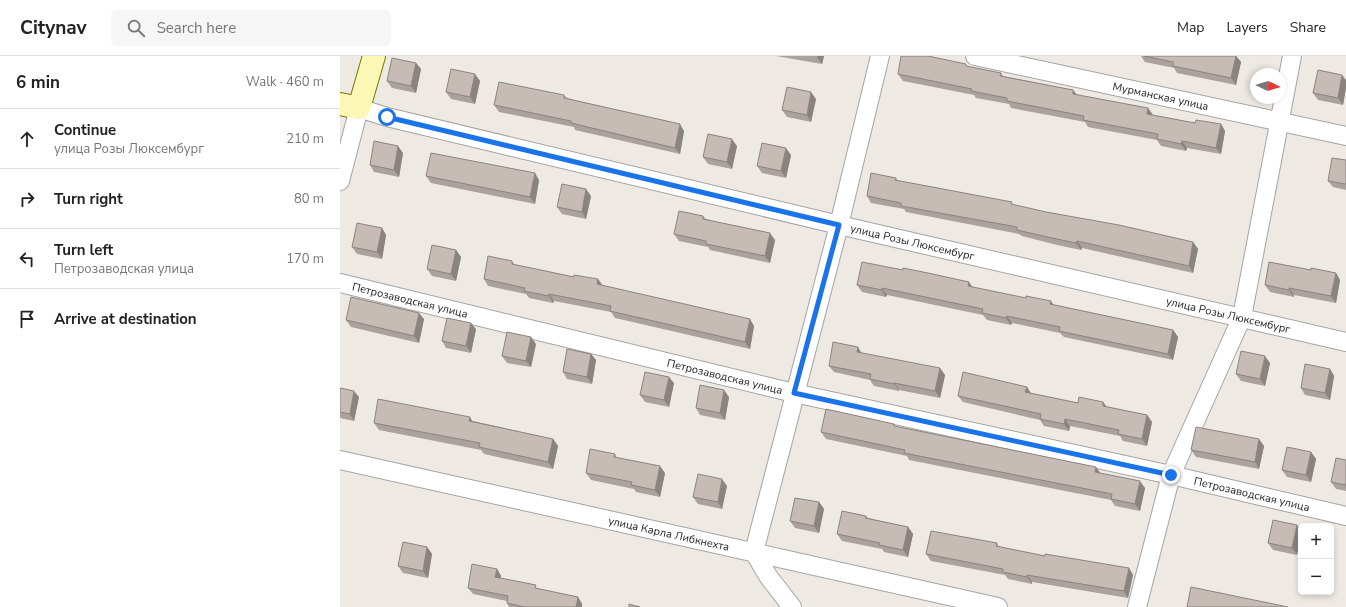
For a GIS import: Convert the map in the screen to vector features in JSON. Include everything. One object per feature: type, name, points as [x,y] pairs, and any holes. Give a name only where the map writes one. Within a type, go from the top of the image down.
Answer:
[{"type":"main road","points":[[350,106],[374,56]]},
{"type":"street","points":[[792,607],[768,576],[754,552],[794,393],[839,225],[880,56]]},
{"type":"street","name":"Мурманская улица","points":[[975,56],[1346,136]]},
{"type":"street","points":[[1137,607],[1171,475],[1242,316],[1292,56]]},
{"type":"street","points":[[340,181],[350,106]]},
{"type":"street","name":"улица Розы Люксембург","points":[[350,106],[387,117],[839,225],[1242,316],[1346,342]]},
{"type":"street","name":"Петрозаводская улица","points":[[340,283],[794,393],[1171,475],[1346,516]]},
{"type":"street","name":"улица Карла Либкнехта","points":[[340,460],[998,607]]},
{"type":"building","points":[[901,56],[928,56],[966,64],[966,66],[1001,73],[1000,76],[1073,90],[1073,94],[1148,108],[1147,114],[1195,123],[1196,120],[1221,124],[1216,148],[1182,141],[1181,144],[1157,139],[1158,134],[1083,120],[1084,116],[1007,101],[1007,98],[971,91],[972,89],[898,74]]},
{"type":"building","points":[[1144,56],[1236,56],[1231,78],[1173,66],[1173,62]]},
{"type":"building","points":[[392,58],[416,63],[411,86],[387,81]]},
{"type":"building","points":[[451,69],[475,74],[470,97],[446,92]]},
{"type":"building","points":[[1318,70],[1342,75],[1338,98],[1313,93]]},
{"type":"building","points":[[499,82],[564,95],[564,98],[680,124],[675,148],[571,123],[571,121],[494,105]]},
{"type":"building","points":[[787,87],[811,92],[807,115],[782,110]]},
{"type":"building","points":[[708,134],[732,139],[727,162],[703,157]]},
{"type":"building","points":[[374,141],[398,146],[394,170],[370,165]]},
{"type":"building","points":[[762,143],[786,148],[781,171],[757,166]]},
{"type":"building","points":[[431,153],[535,173],[530,197],[426,176]]},
{"type":"building","points":[[1332,158],[1346,160],[1346,184],[1328,181]]},
{"type":"building","points":[[871,173],[896,178],[895,180],[1012,202],[1011,204],[1046,212],[1119,225],[1193,242],[1189,266],[1077,241],[1076,243],[1052,238],[1017,230],[1017,227],[901,206],[901,203],[867,196]]},
{"type":"building","points":[[562,184],[586,189],[582,212],[557,207]]},
{"type":"building","points":[[679,211],[703,216],[703,219],[770,233],[765,256],[706,244],[706,241],[674,234]]},
{"type":"building","points":[[357,223],[382,228],[377,252],[352,247]]},
{"type":"building","points":[[432,245],[456,250],[451,274],[427,269]]},
{"type":"building","points":[[488,256],[512,261],[512,264],[574,277],[574,275],[598,279],[597,284],[750,319],[745,342],[610,311],[611,306],[549,294],[549,296],[524,291],[525,288],[484,279]]},
{"type":"building","points":[[862,262],[928,273],[969,282],[968,286],[1026,298],[1026,296],[1051,301],[1050,304],[1173,330],[1168,354],[1059,331],[1060,327],[1007,316],[1006,318],[982,313],[983,309],[882,288],[882,290],[857,285]]},
{"type":"building","points":[[1269,262],[1336,273],[1331,296],[1265,285]]},
{"type":"building","points":[[351,297],[419,313],[414,336],[346,320]]},
{"type":"building","points":[[447,318],[471,323],[466,346],[442,341]]},
{"type":"building","points":[[507,332],[531,337],[526,361],[502,356]]},
{"type":"building","points":[[833,342],[858,347],[857,352],[940,368],[935,391],[870,379],[871,374],[829,366]]},
{"type":"building","points":[[567,349],[591,354],[587,377],[563,372]]},
{"type":"building","points":[[1241,351],[1265,356],[1260,379],[1236,374]]},
{"type":"building","points":[[1305,364],[1330,369],[1325,393],[1301,388]]},
{"type":"building","points":[[645,372],[669,377],[664,400],[640,395]]},
{"type":"building","points":[[963,372],[1027,387],[1025,392],[1078,403],[1079,397],[1103,402],[1103,406],[1147,415],[1142,439],[1118,434],[1119,430],[1065,419],[1064,424],[1040,419],[1041,414],[958,396]]},
{"type":"building","points":[[700,385],[724,390],[720,413],[696,408]]},
{"type":"building","points":[[340,388],[354,391],[350,414],[340,412]]},
{"type":"building","points":[[378,399],[470,417],[469,421],[553,439],[548,462],[479,447],[480,443],[374,423]]},
{"type":"building","points":[[826,409],[894,424],[894,426],[1096,467],[1095,472],[1140,481],[1135,504],[1111,499],[1112,494],[904,453],[905,450],[821,432]]},
{"type":"building","points":[[1196,427],[1259,439],[1255,462],[1191,450]]},
{"type":"building","points":[[1287,447],[1311,452],[1306,475],[1282,470]]},
{"type":"building","points":[[590,449],[615,454],[614,457],[660,466],[655,490],[631,485],[632,482],[586,473]]},
{"type":"building","points":[[1336,458],[1346,460],[1346,485],[1331,482]]},
{"type":"building","points":[[698,474],[722,479],[718,502],[693,497]]},
{"type":"building","points":[[795,498],[819,502],[814,526],[790,521]]},
{"type":"building","points":[[842,511],[866,516],[865,518],[908,527],[903,550],[879,545],[880,543],[837,534]]},
{"type":"building","points":[[1273,520],[1297,525],[1292,548],[1268,543]]},
{"type":"building","points":[[931,531],[997,543],[996,546],[1045,556],[1045,554],[1129,568],[1124,591],[1027,575],[1027,577],[1003,572],[1003,569],[926,554]]},
{"type":"building","points":[[403,542],[427,547],[423,571],[398,566]]},
{"type":"building","points":[[472,564],[497,569],[495,577],[536,585],[535,588],[578,597],[576,607],[525,607],[507,603],[508,596],[468,588]]},
{"type":"building","points":[[1191,587],[1288,607],[1187,607]]},
{"type":"building","points":[[629,604],[640,607],[629,607]]},
{"type":"route","points":[[387,117],[839,225],[794,393],[1171,475]]}]
